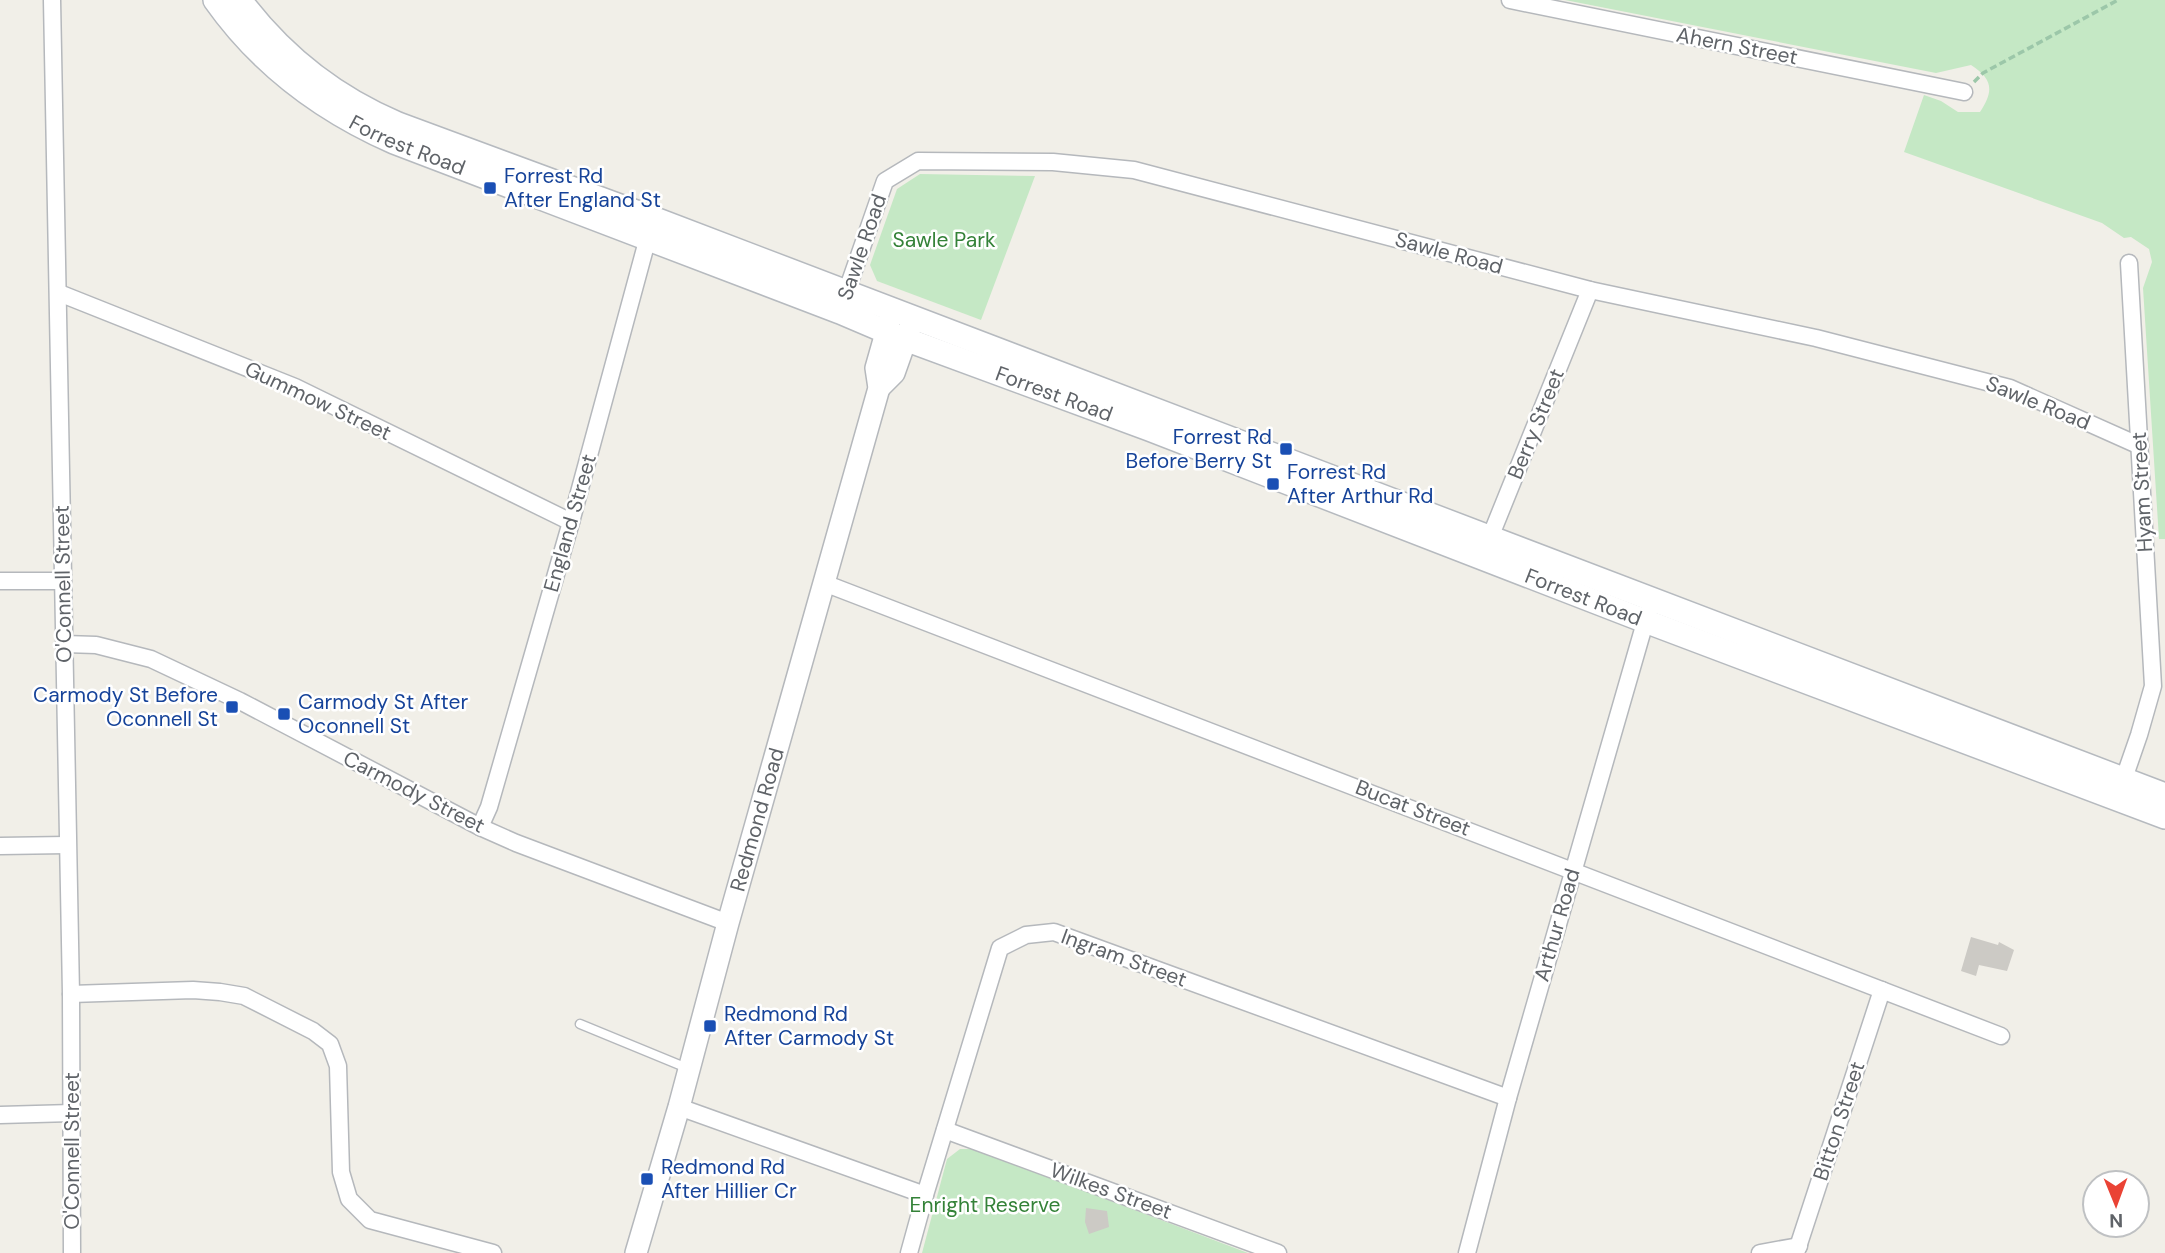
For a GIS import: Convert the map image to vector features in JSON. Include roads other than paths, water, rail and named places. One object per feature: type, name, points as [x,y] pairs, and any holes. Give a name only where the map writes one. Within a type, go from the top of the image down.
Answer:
[{"type":"main road","name":"Forrest Road","points":[[215,0],[254,49],[295,85],[337,115],[394,142],[651,229]]},
{"type":"main road","name":"Forrest Road","points":[[240,0],[267,33],[317,79],[368,111],[651,229],[899,324],[1149,429],[1487,547],[1652,599],[2120,789],[2165,817]]},
{"type":"main road","name":"Forrest Road","points":[[1487,547],[1646,621],[2120,789],[2165,795]]},
{"type":"street","name":"O'Connell Street","points":[[52,0],[71,994],[72,1253]]},
{"type":"street","name":"Ahern Street","points":[[1510,0],[1964,92]]},
{"type":"street","name":"Sawle Road","points":[[843,303],[885,181],[918,161],[1054,162],[1134,170],[1590,290],[1816,338],[2010,388],[2140,446]]},
{"type":"street","name":"England Street","points":[[480,827],[489,807],[651,229]]},
{"type":"street","name":"Hyam Street","points":[[2120,789],[2153,686],[2129,263]]},
{"type":"street","name":"Berry Street","points":[[1487,547],[1590,290]]},
{"type":"street","name":"Gummow Street","points":[[59,293],[295,387],[570,522]]},
{"type":"street","name":"Redmond Road","points":[[636,1253],[880,388],[894,373],[899,324]]},
{"type":"street","points":[[0,581],[62,581]]},
{"type":"street","name":"Bucat Street","points":[[824,583],[2001,1036]]},
{"type":"street","name":"Arthur Road","points":[[1466,1253],[1652,599]]},
{"type":"street","name":"Carmody Street","points":[[65,644],[96,645],[151,659],[240,701],[480,827],[728,923]]},
{"type":"street","points":[[0,846],[67,845]]},
{"type":"street","name":"Ingram Street","points":[[909,1253],[1000,948],[1026,934],[1054,932],[1508,1098]]},
{"type":"street","points":[[71,994],[193,990],[220,992],[244,996],[313,1031],[330,1044],[338,1066],[341,1172],[349,1199],[370,1220],[493,1253]]},
{"type":"street","name":"Bitton Street","points":[[1797,1250],[1882,990]]},
{"type":"street","points":[[679,1107],[925,1195]]},
{"type":"street","points":[[0,1115],[72,1112]]},
{"type":"street","name":"Wilkes Street","points":[[945,1130],[1278,1253]]},
{"type":"street","points":[[1760,1253],[1797,1250]]},
{"type":"lane","points":[[580,1024],[690,1069]]},
{"type":"place","name":"Forrest Rd After England St","points":[[490,188]]},
{"type":"place","name":"Forrest Rd Before Berry St","points":[[1286,449]]},
{"type":"place","name":"Forrest Rd After Arthur Rd","points":[[1273,484]]},
{"type":"place","name":"Carmody St Before Oconnell St","points":[[232,707]]},
{"type":"place","name":"Carmody St After Oconnell St","points":[[284,714]]},
{"type":"place","name":"Redmond Rd After Carmody St","points":[[710,1026]]},
{"type":"place","name":"Redmond Rd After Hillier Cr","points":[[647,1179]]},
{"type":"park label","name":"Sawle Park","points":[[944,240]]},
{"type":"park label","name":"Enright Reserve","points":[[985,1205]]}]
